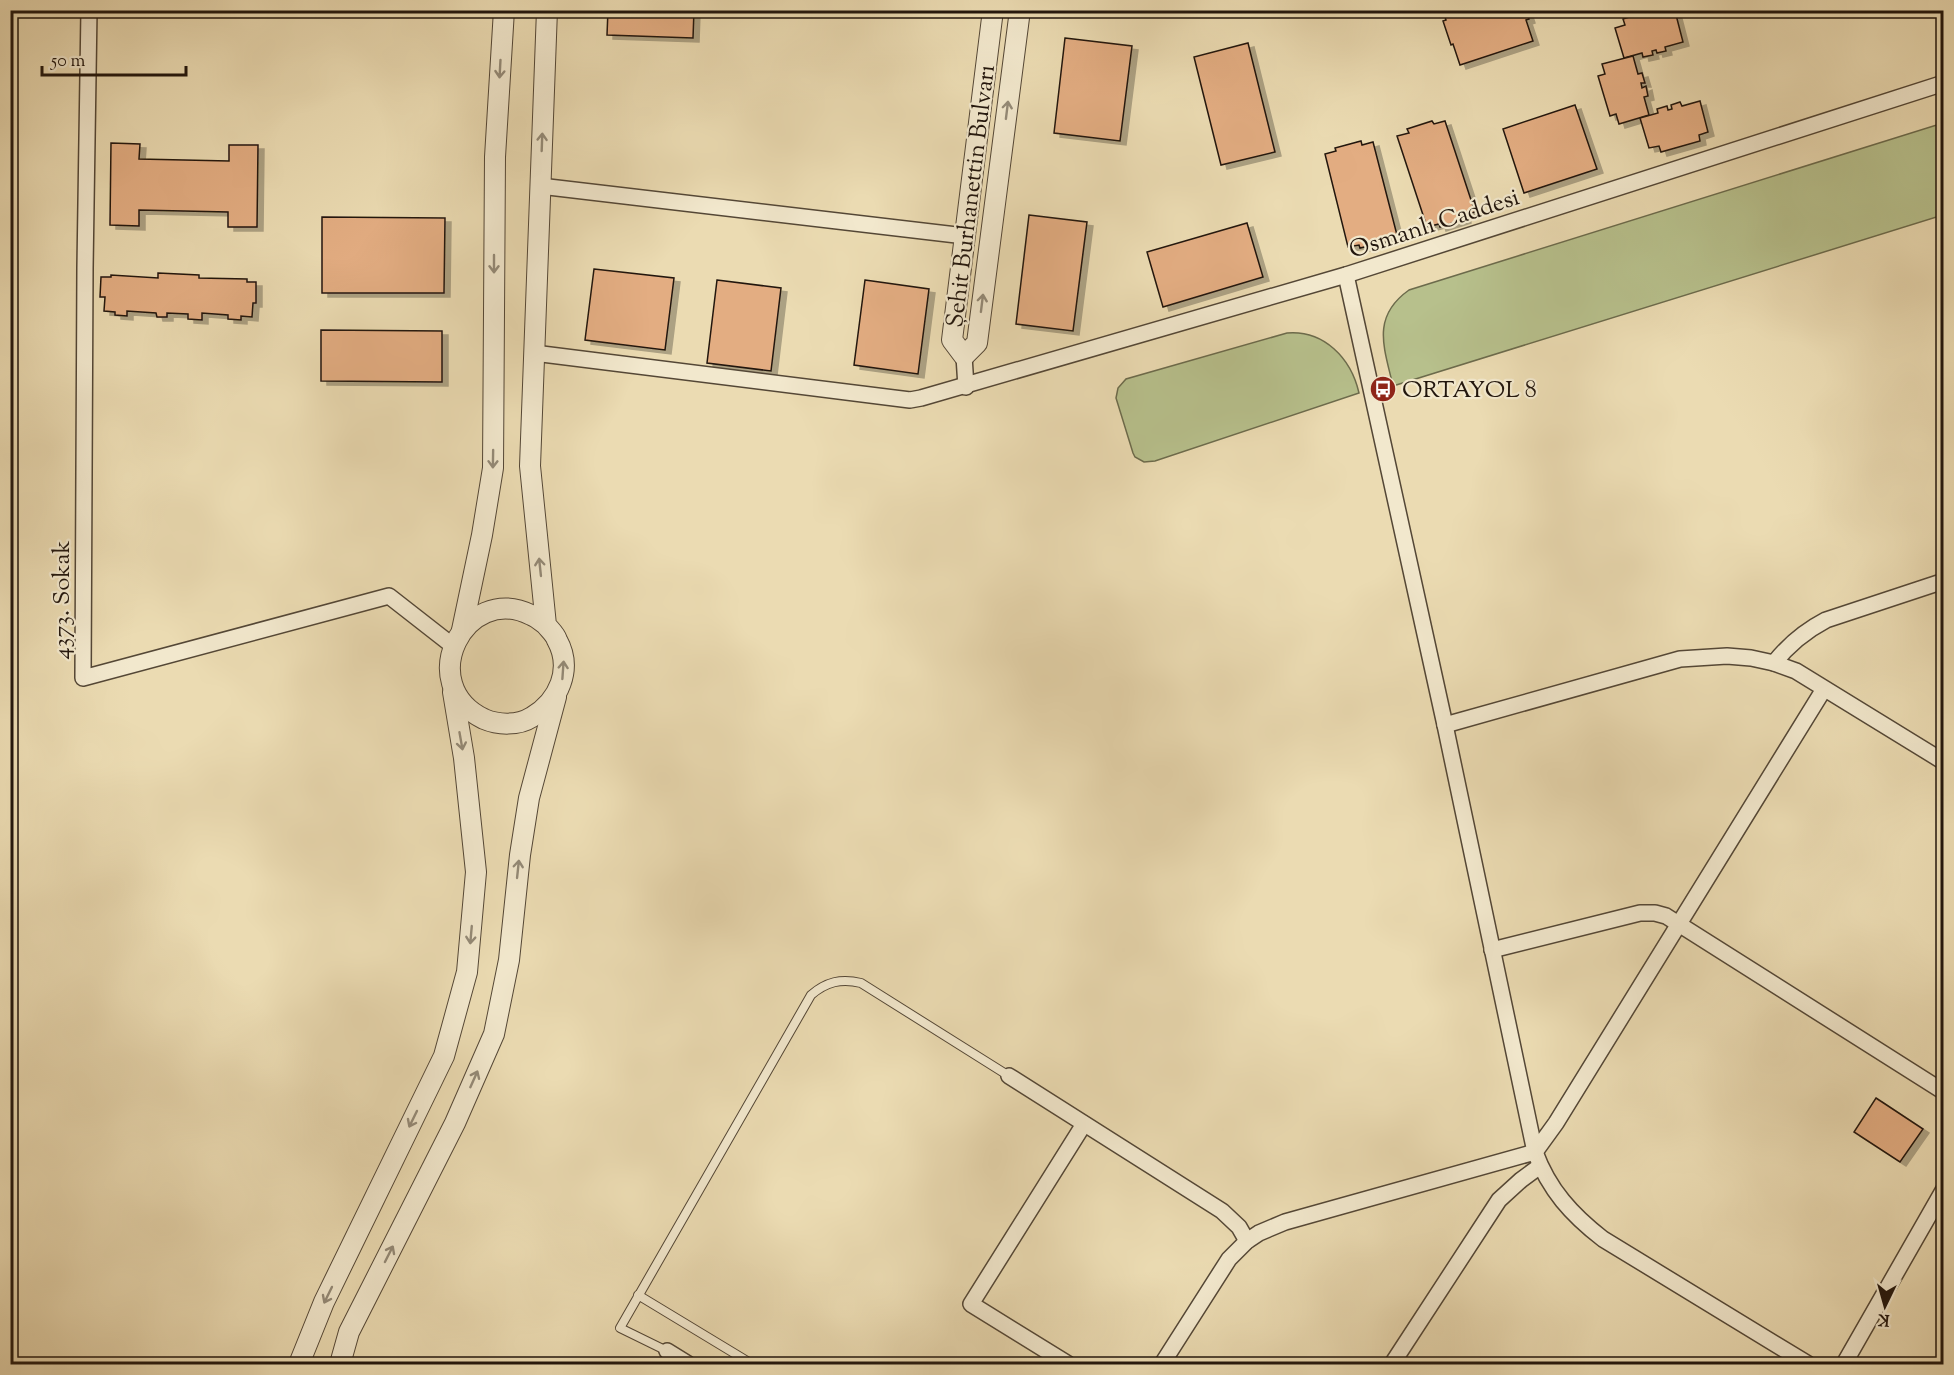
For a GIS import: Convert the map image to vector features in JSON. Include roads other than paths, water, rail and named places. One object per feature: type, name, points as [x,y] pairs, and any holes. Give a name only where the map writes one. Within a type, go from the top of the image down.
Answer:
[{"type":"street","name":"4373. Sokak","points":[[89,10],[83,678],[389,596],[457,638]]},
{"type":"street","points":[[299,1365],[324,1302],[444,1056],[467,972],[476,872],[464,758],[449,664],[482,536],[493,468],[495,157],[504,10]]},
{"type":"street","points":[[546,625],[530,466],[547,10]]},
{"type":"street","name":"Şehit Burhanettin Bulvarı","points":[[993,10],[952,339],[964,356],[977,343],[1020,10]]},
{"type":"street","name":"Osmanlı Caddesi","points":[[534,353],[910,400],[934,396],[1346,275],[1944,83]]},
{"type":"street","points":[[540,186],[965,236]]},
{"type":"street","points":[[1346,275],[1538,1159],[1547,1180],[1564,1205],[1603,1239],[1808,1365]]},
{"type":"street","points":[[964,356],[966,387]]},
{"type":"street","points":[[1774,663],[1795,639],[1826,620],[1944,581]]},
{"type":"street","points":[[340,1365],[349,1332],[454,1123],[494,1034],[509,960],[520,855],[529,798],[563,677],[564,658],[558,640],[546,625],[531,614],[513,609],[494,610],[476,617],[457,638]]},
{"type":"street","points":[[1445,725],[1680,659],[1727,656],[1774,663],[1796,672],[1944,762]]},
{"type":"street","points":[[451,683],[460,700],[473,714],[491,722],[510,724],[528,720],[545,710],[557,695]]},
{"type":"street","points":[[1392,1365],[1499,1200],[1521,1180],[1538,1159],[1551,1131],[1824,689]]},
{"type":"street","points":[[1492,950],[1640,913],[1666,916],[1944,1092]]},
{"type":"street","points":[[1009,1076],[1222,1211],[1239,1227],[1246,1241]]},
{"type":"street","points":[[1068,1365],[972,1304],[1084,1124]]},
{"type":"street","points":[[1162,1365],[1229,1258],[1246,1241],[1271,1226],[1538,1159]]},
{"type":"street","points":[[1844,1365],[1944,1189]]},
{"type":"street","points":[[667,1351],[688,1365]]},
{"type":"lane","points":[[667,1351],[620,1328],[811,996],[823,986],[840,980],[861,982],[1009,1076]]},
{"type":"lane","points":[[638,1295],[752,1365]]},
{"type":"place","name":"ORTAYOL 8","points":[[1383,389]]}]
